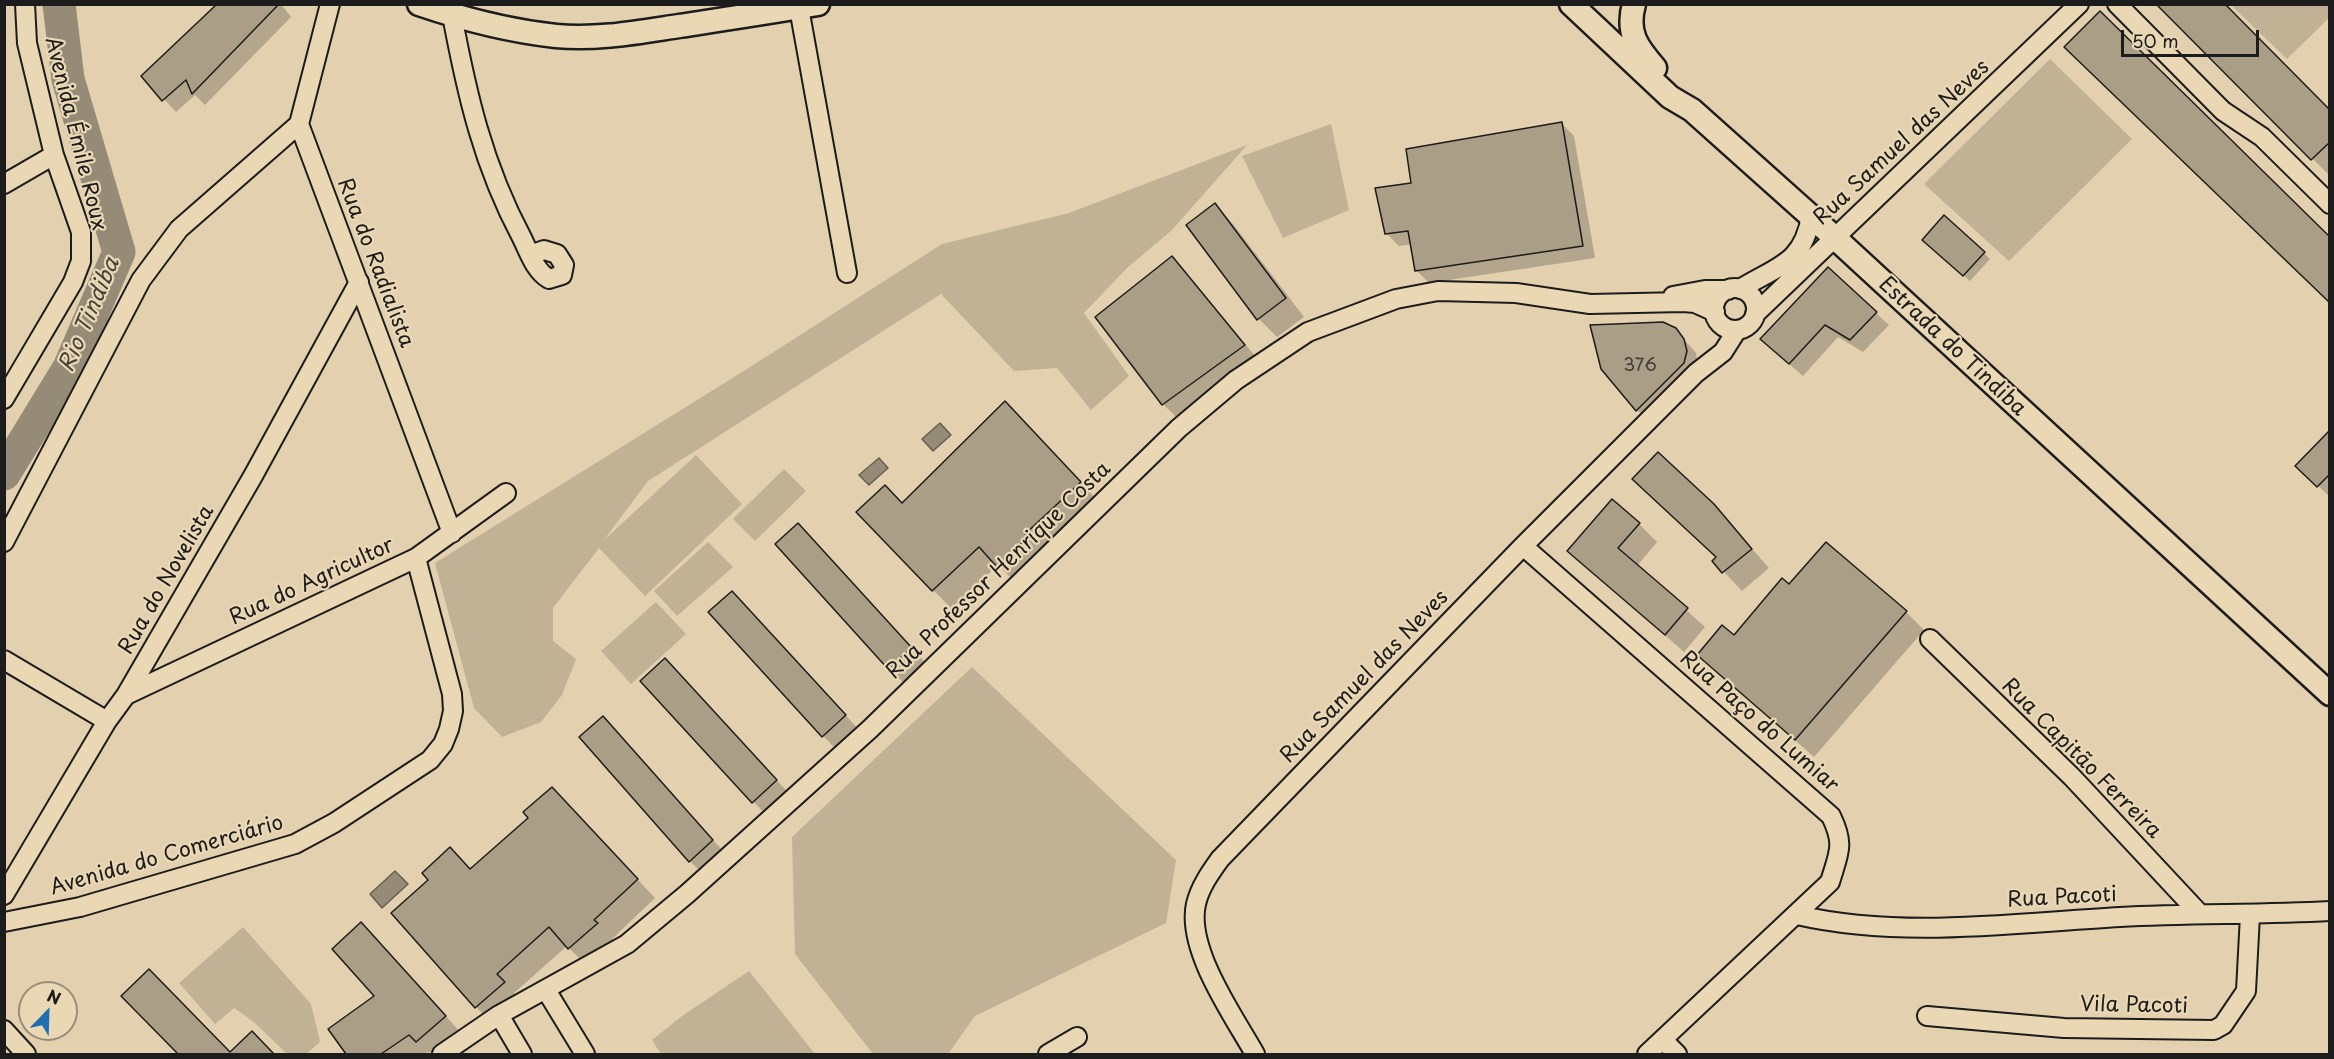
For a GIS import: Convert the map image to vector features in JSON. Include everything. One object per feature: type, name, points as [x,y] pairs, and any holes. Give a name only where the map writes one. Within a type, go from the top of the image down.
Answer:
[{"type":"main road","points":[[419,4],[452,15],[557,36],[589,37],[808,6]]},
{"type":"main road","name":"Estrada do Tindiba","points":[[1571,4],[1670,97],[1692,110],[1811,216],[2330,694]]},
{"type":"main road","points":[[1634,4],[1630,19],[1631,34],[1636,46],[1692,110]]},
{"type":"street","name":"Avenida Émile Roux","points":[[4,399],[73,282],[81,261],[81,232],[54,155],[27,44],[25,4]]},
{"type":"street","points":[[4,542],[141,280],[179,229],[299,124],[330,4]]},
{"type":"street","name":"Rua Samuel das Neves","points":[[1755,314],[1834,237],[1999,84],[2079,4]]},
{"type":"street","points":[[2117,4],[2223,111],[2262,137],[2330,204]]},
{"type":"street","points":[[808,6],[847,273]]},
{"type":"street","points":[[452,15],[469,102],[483,152],[502,199],[530,255]]},
{"type":"street","name":"Rua do Radialista","points":[[299,124],[452,533]]},
{"type":"street","points":[[4,184],[54,155]]},
{"type":"street","name":"Rua Professor Henrique Costa","points":[[1654,301],[1688,292],[1734,289],[1784,263],[1800,250],[1808,233],[1811,216]]},
{"type":"street","name":"Rua do Novelista","points":[[4,895],[107,722],[126,695],[253,476],[359,282]]},
{"type":"street","points":[[1734,289],[1751,297],[1755,314],[1752,322],[1737,330],[1724,327],[1717,317],[1717,298],[1734,289]]},
{"type":"street","name":"Rua Professor Henrique Costa","points":[[442,1054],[499,1015],[627,944],[687,894],[870,729],[1174,432],[1216,394],[1266,357],[1308,332],[1396,299],[1438,291],[1516,293],[1590,304],[1654,301],[1695,303],[1717,317]]},
{"type":"street","name":"Rua Samuel das Neves","points":[[1696,373],[1712,347],[1717,317]]},
{"type":"street","name":"Rua Samuel das Neves","points":[[1255,1054],[1199,951],[1194,929],[1196,904],[1205,880],[1220,859],[1523,546],[1696,373],[1723,352],[1737,330]]},
{"type":"street","name":"Rua do Agricultor","points":[[126,695],[416,558],[506,493]]},
{"type":"street","name":"Rua Paço do Lumiar","points":[[1523,546],[1832,816],[1841,837],[1830,882],[1647,1054]]},
{"type":"street","name":"Avenida do Comerciário","points":[[4,922],[80,907],[295,844],[334,823],[430,760],[443,744],[453,711],[452,694],[416,558]]},
{"type":"street","name":"Rua Capitão Ferreira","points":[[1929,639],[2072,777],[2198,912]]},
{"type":"street","points":[[4,660],[107,722]]},
{"type":"street","name":"Rua Pacoti","points":[[1797,915],[1831,922],[1928,927],[2198,912],[2250,915],[2330,911]]},
{"type":"street","name":"Vila Pacoti","points":[[1927,1016],[2064,1028],[2214,1029],[2223,1025],[2246,991],[2250,915]]},
{"type":"street","points":[[546,990],[585,1054]]},
{"type":"street","points":[[499,1015],[522,1054]]},
{"type":"street","points":[[4,1030],[26,1054]]},
{"type":"street","points":[[1048,1054],[1077,1037]]},
{"type":"street","points":[[1663,1040],[1677,1054]]},
{"type":"shaded area","points":[[2236,5],[2329,5],[2329,18],[2287,59],[2233,7]]},
{"type":"shaded area","points":[[2050,59],[2132,139],[2009,261],[1924,184]]},
{"type":"shaded area","points":[[1331,124],[1349,210],[1283,238],[1242,156]]},
{"type":"shaded area","points":[[1247,145],[1172,230],[1127,268],[1084,313],[1129,376],[1091,410],[1057,368],[1014,371],[941,294],[648,481],[604,540],[696,455],[742,504],[645,596],[599,548],[553,608],[553,641],[576,659],[562,695],[541,722],[502,737],[474,708],[435,563],[747,369],[942,244],[1069,213]]},
{"type":"shaded area","points":[[940,423],[951,435],[933,451],[922,439]]},
{"type":"shaded area","points":[[879,458],[888,468],[869,485],[859,475]]},
{"type":"shaded area","points":[[784,469],[806,491],[755,541],[733,519]]},
{"type":"shaded area","points":[[708,542],[733,567],[677,616],[654,591]]},
{"type":"shaded area","points":[[656,602],[686,634],[631,684],[601,651]]},
{"type":"shaded area","points":[[972,667],[1176,860],[1166,923],[975,1016],[948,1054],[873,1054],[795,954],[792,837]]},
{"type":"shaded area","points":[[395,871],[408,884],[382,908],[370,894]]},
{"type":"shaded area","points":[[243,927],[311,1004],[320,1042],[306,1054],[287,1054],[255,1023],[234,1008],[215,1024],[179,983]]},
{"type":"shaded area","points":[[749,971],[815,1054],[661,1054],[652,1040],[682,1016]]},
{"type":"building","points":[[217,4],[279,4],[192,94],[186,80],[162,101],[141,76]]},
{"type":"building","points":[[2156,4],[2225,4],[2330,110],[2330,142],[2311,160]]},
{"type":"building","points":[[2100,11],[2330,237],[2330,303],[2064,47]]},
{"type":"building","points":[[1562,122],[1583,246],[1415,271],[1408,231],[1385,234],[1375,188],[1411,183],[1406,149]]},
{"type":"building","points":[[1215,203],[1286,298],[1257,320],[1186,225]]},
{"type":"building","points":[[1944,215],[1985,252],[1963,276],[1922,240]]},
{"type":"building","points":[[1172,256],[1245,345],[1162,405],[1095,317]]},
{"type":"building","points":[[1828,267],[1877,312],[1850,340],[1825,325],[1789,364],[1760,339]]},
{"type":"building","points":[[1663,322],[1676,328],[1684,339],[1687,351],[1684,363],[1636,411],[1601,369],[1590,325]]},
{"type":"building","points":[[1005,401],[1081,482],[1025,534],[1028,537],[997,567],[979,547],[932,591],[856,512],[885,485],[902,503]]},
{"type":"building","points":[[2330,430],[2330,474],[2317,487],[2295,466]]},
{"type":"building","points":[[1658,452],[1714,504],[1752,549],[1722,573],[1712,561],[1716,557],[1632,479]]},
{"type":"building","points":[[1612,499],[1640,523],[1618,548],[1688,608],[1665,635],[1567,551]]},
{"type":"building","points":[[798,523],[912,648],[888,669],[775,544]]},
{"type":"building","points":[[1826,542],[1907,611],[1795,740],[1697,655],[1722,625],[1734,635],[1782,578],[1789,584]]},
{"type":"building","points":[[732,591],[846,715],[822,737],[708,612]]},
{"type":"building","points":[[665,658],[777,780],[752,803],[640,681]]},
{"type":"building","points":[[603,716],[713,840],[689,862],[579,737]]},
{"type":"building","points":[[552,787],[638,879],[594,920],[598,923],[568,949],[549,927],[497,974],[505,982],[475,1008],[391,913],[428,880],[422,873],[450,847],[470,869],[528,818],[523,812]]},
{"type":"building","points":[[361,922],[446,1016],[416,1042],[409,1035],[381,1054],[346,1054],[328,1029],[374,996],[332,949]]},
{"type":"building","points":[[149,969],[230,1052],[252,1031],[274,1054],[178,1054],[121,996]]},
{"type":"waterway","name":"Rio Tindiba","points":[[4,474],[69,368],[119,252],[68,79],[59,4]]}]
